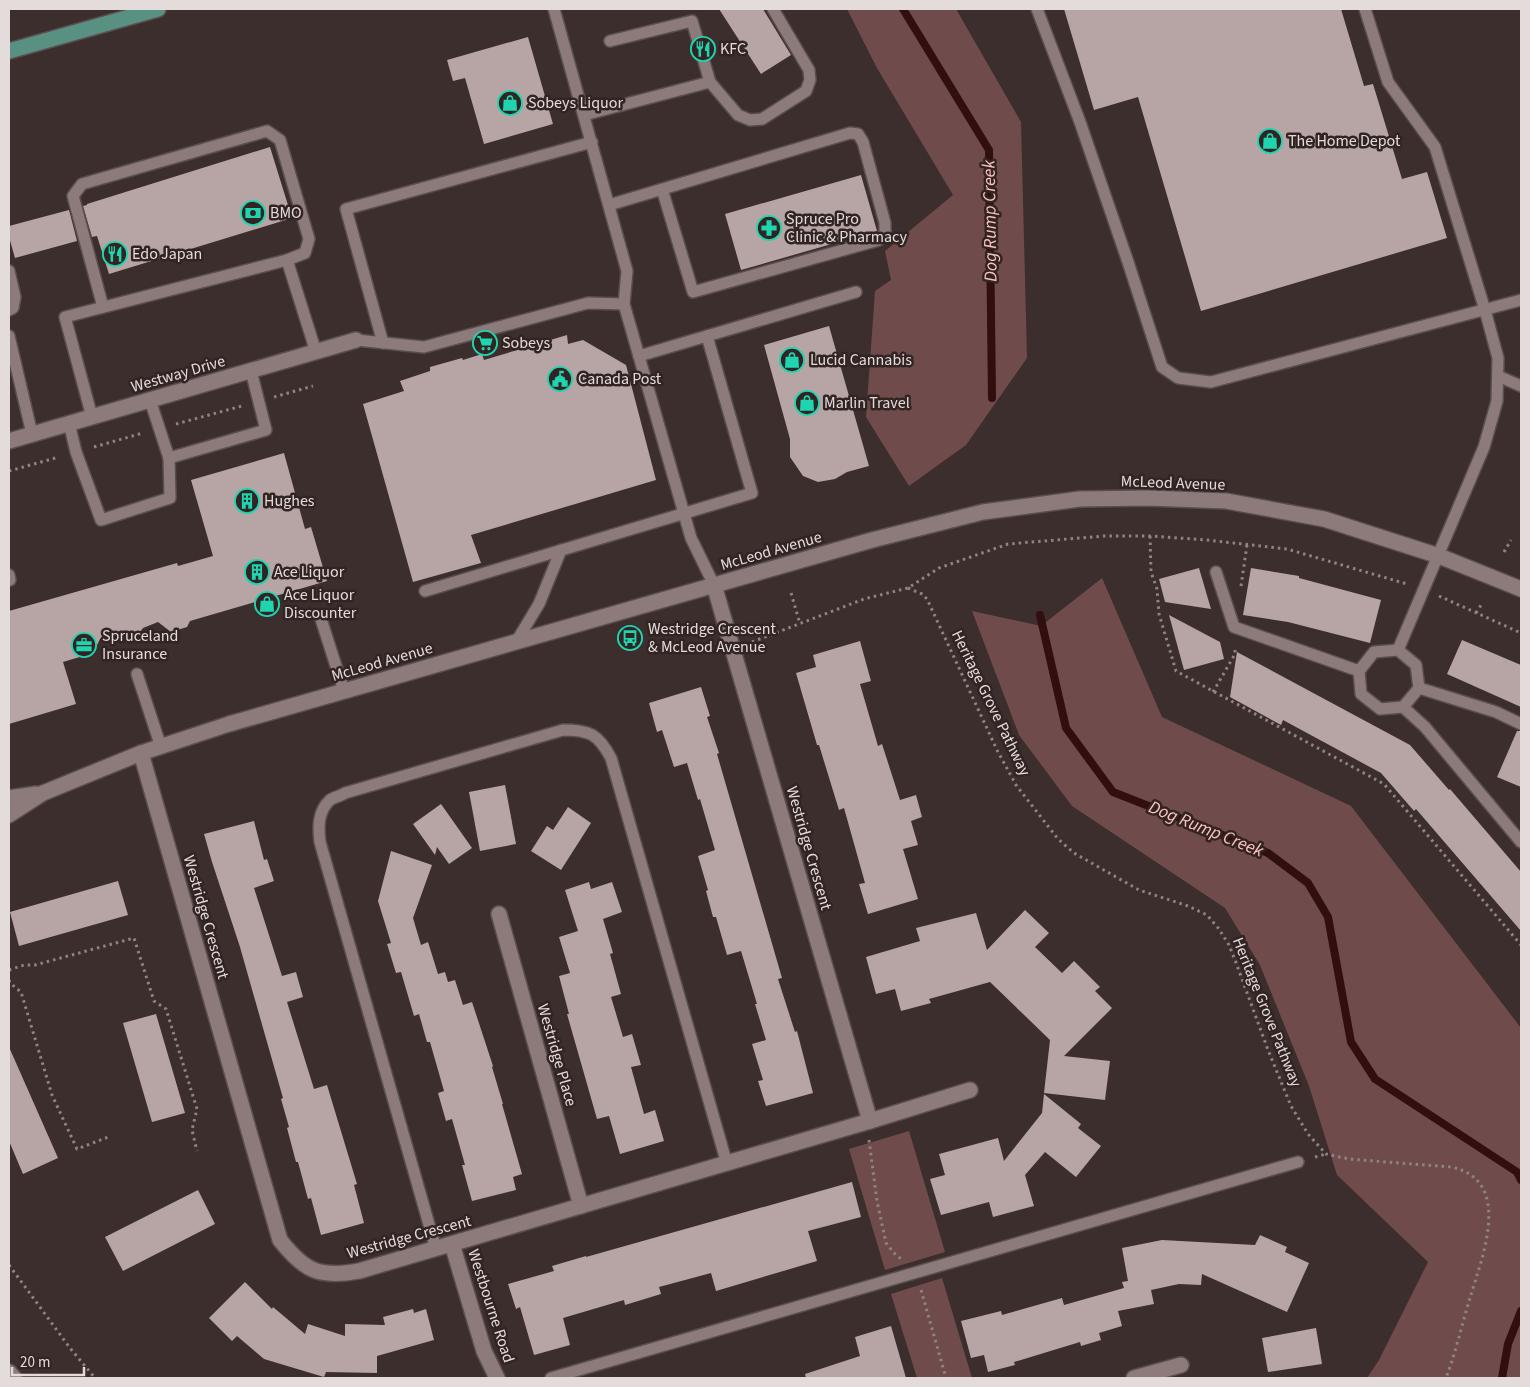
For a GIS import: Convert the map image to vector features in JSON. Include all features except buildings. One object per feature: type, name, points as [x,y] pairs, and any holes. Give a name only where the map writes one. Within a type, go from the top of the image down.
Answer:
[{"type":"main road","points":[[9,51],[158,9]]},
{"type":"street","name":"Westway Drive","points":[[9,441],[356,340]]},
{"type":"street","name":"McLeod Avenue","points":[[9,815],[43,793],[141,753],[229,724],[872,540],[983,512],[1080,499],[1148,498],[1226,502],[1324,519],[1439,556],[1521,589]]},
{"type":"street","name":"Westridge Crescent","points":[[714,585],[870,1121]]},
{"type":"street","name":"Westridge Crescent","points":[[141,753],[280,1240],[294,1258],[313,1270],[336,1275],[359,1271],[727,1164],[970,1090]]},
{"type":"street","name":"McLeod Avenue","points":[[9,798],[43,793]]},
{"type":"street","name":"Westridge Place","points":[[499,914],[581,1206]]},
{"type":"street","name":"Westbourne Road","points":[[452,1244],[484,1351],[497,1378]]},
{"type":"street","points":[[1134,1378],[1181,1365]]},
{"type":"street","points":[[9,1372],[14,1378]]},
{"type":"lane","points":[[554,9],[627,271],[624,304],[691,538],[714,585]]},
{"type":"lane","points":[[610,41],[692,15],[710,82],[738,115],[750,120],[762,119],[806,91],[810,80],[809,70],[773,9]]},
{"type":"lane","points":[[1037,9],[1083,131],[1162,367],[1178,378],[1211,382],[1521,300]]},
{"type":"lane","points":[[1365,9],[1388,82],[1435,147],[1498,358],[1497,401],[1484,447],[1398,650]]},
{"type":"lane","points":[[584,115],[710,82]]},
{"type":"lane","points":[[92,417],[65,317],[287,260],[305,253],[309,238],[280,140],[267,131],[82,184],[73,196],[103,307]]},
{"type":"lane","points":[[609,205],[662,189],[850,133],[858,134],[863,142],[885,223],[885,234],[879,240],[693,292],[662,189]]},
{"type":"lane","points":[[383,343],[346,209],[592,142]]},
{"type":"lane","points":[[287,260],[316,352]]},
{"type":"lane","points":[[9,271],[15,297],[13,308],[9,310]]},
{"type":"lane","points":[[639,356],[856,292]]},
{"type":"lane","points":[[356,340],[424,347],[588,303],[624,304]]},
{"type":"lane","points":[[9,336],[32,434]]},
{"type":"lane","points":[[425,591],[752,493],[707,336]]},
{"type":"lane","points":[[169,458],[266,430],[251,371]]},
{"type":"lane","points":[[1498,376],[1521,386]]},
{"type":"lane","points":[[70,423],[76,452],[101,520],[170,498],[169,458],[150,400]]},
{"type":"lane","points":[[516,642],[539,604],[562,550]]},
{"type":"lane","points":[[1216,572],[1234,627],[1359,671]]},
{"type":"lane","points":[[320,616],[344,691]]},
{"type":"lane","points":[[1398,650],[1416,665],[1418,688],[1404,707],[1380,709],[1361,694],[1359,671],[1374,652],[1398,650]]},
{"type":"lane","points":[[137,674],[161,747]]},
{"type":"lane","points":[[1418,688],[1496,712],[1521,724]]},
{"type":"lane","points":[[1404,707],[1425,728],[1521,842]]},
{"type":"lane","points":[[436,1249],[320,842],[318,828],[321,815],[330,801],[345,793],[563,730],[580,730],[596,736],[611,758],[727,1164]]},
{"type":"lane","points":[[551,1378],[1298,1162]]},
{"type":"path","points":[[1150,536],[1151,572],[1157,589],[1159,614],[1176,671],[1384,784],[1521,945]]},
{"type":"path","points":[[1504,552],[1511,540]]},
{"type":"path","name":"Heritage Grove Pathway","points":[[800,624],[864,599],[908,588],[922,594],[927,599],[1016,785],[1058,839],[1074,853],[1139,890],[1188,906],[1207,915],[1219,929],[1229,945],[1291,1106],[1308,1134],[1326,1154],[1349,1159],[1451,1167],[1461,1169],[1479,1181],[1485,1192],[1489,1208],[1487,1238],[1446,1378]]},
{"type":"path","points":[[732,649],[800,624],[791,593]]},
{"type":"path","points":[[1476,613],[1483,602]]},
{"type":"path","points":[[9,970],[24,965],[35,965],[134,938],[154,1001],[166,1009],[198,1110],[192,1130],[197,1150]]},
{"type":"path","points":[[9,980],[21,992],[52,1095],[77,1149],[111,1136]]},
{"type":"path","points":[[9,1265],[70,1348],[95,1378]]},
{"type":"shaded area","points":[[847,9],[956,9],[1021,122],[1027,358],[966,445],[909,486],[866,417],[875,291],[891,280],[885,251],[953,195],[877,68]]},
{"type":"shaded area","points":[[1102,578],[1162,717],[1351,806],[1521,1028],[1521,1378],[1367,1378],[1379,1360],[1428,1262],[1337,1175],[1309,1086],[1260,965],[1225,908],[1072,806],[1019,735],[972,611],[1041,626]]},
{"type":"shaded area","points":[[909,1131],[945,1252],[885,1270],[849,1149]]},
{"type":"shaded area","points":[[942,1278],[972,1378],[917,1378],[891,1294]]},
{"type":"waterway","name":"Dog Rump Creek","points":[[903,9],[989,150],[992,398]]},
{"type":"waterway","name":"Dog Rump Creek","points":[[1040,615],[1066,728],[1113,792],[1268,853],[1308,883],[1328,917],[1351,1042],[1375,1079],[1517,1172],[1521,1180]]},
{"type":"waterway","name":"Dog Rump Creek","points":[[1502,1378],[1508,1344],[1521,1311]]},
{"type":"place","name":"KFC","points":[[703,49]]},
{"type":"place","name":"Sobeys Liquor","points":[[510,103]]},
{"type":"place","name":"The Home Depot","points":[[1270,141]]},
{"type":"place","name":"BMO","points":[[253,213]]},
{"type":"place","name":"Spruce Pro Clinic & Pharmacy","points":[[769,228]]},
{"type":"place","name":"Edo Japan","points":[[115,254]]},
{"type":"place","name":"Sobeys","points":[[485,343]]},
{"type":"place","name":"Lucid Cannabis","points":[[792,360]]},
{"type":"place","name":"Canada Post","points":[[560,379]]},
{"type":"place","name":"Marlin Travel","points":[[807,403]]},
{"type":"place","name":"Hughes","points":[[247,501]]},
{"type":"place","name":"Ace Liquor","points":[[257,572]]},
{"type":"place","name":"Ace Liquor Discounter","points":[[267,604]]},
{"type":"place","name":"Westridge Crescent & McLeod Avenue","points":[[630,638]]},
{"type":"place","name":"Spruceland Insurance","points":[[84,645]]}]
